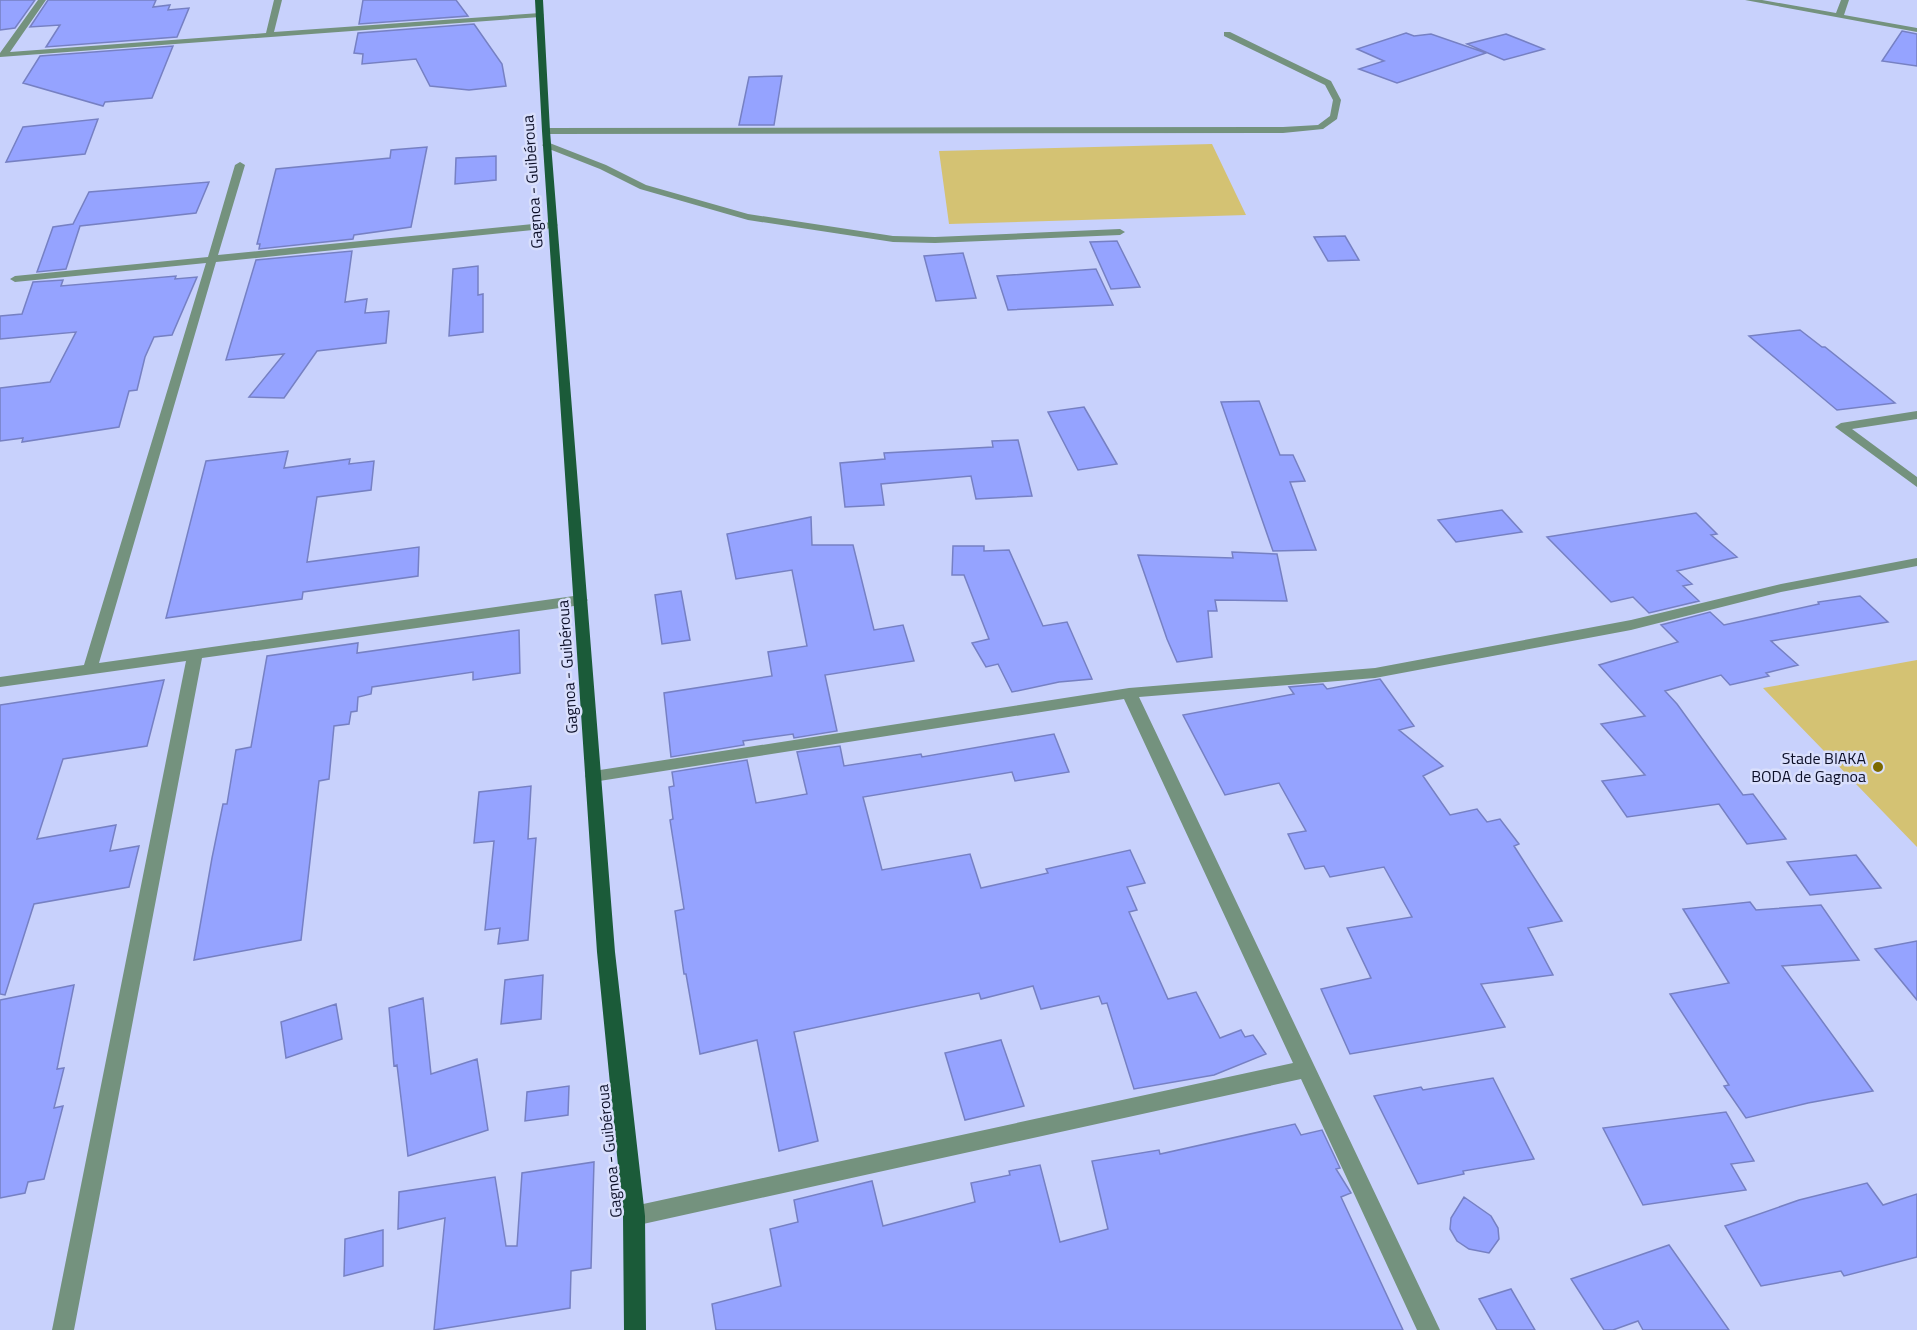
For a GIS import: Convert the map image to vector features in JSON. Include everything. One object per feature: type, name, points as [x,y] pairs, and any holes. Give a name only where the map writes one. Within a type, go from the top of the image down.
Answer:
[{"type":"main road","name":"Gagnoa - Guibéroua","points":[[539,7],[606,952],[634,1216],[635,1330]]},
{"type":"street","points":[[2,55],[42,0]]},
{"type":"street","points":[[269,36],[278,0]]},
{"type":"street","points":[[1749,0],[1917,30]]},
{"type":"street","points":[[1839,17],[1845,0]]},
{"type":"street","points":[[2,55],[269,36],[539,7]]},
{"type":"street","points":[[547,138],[1283,130],[1320,127],[1334,117],[1337,100],[1328,83],[1227,34]]},
{"type":"street","points":[[547,138],[643,187],[695,204],[748,217],[881,237],[935,240],[1120,232]]},
{"type":"street","points":[[90,669],[240,165]]},
{"type":"street","points":[[15,279],[553,225]]},
{"type":"street","points":[[1917,415],[1841,427],[1917,483]]},
{"type":"street","points":[[593,776],[1129,693],[1375,673],[1631,625],[1781,588],[1917,562]]},
{"type":"street","points":[[0,682],[581,600]]},
{"type":"street","points":[[63,1330],[195,655]]},
{"type":"street","points":[[1129,693],[1429,1330]]},
{"type":"street","points":[[634,1216],[1306,1069]]},
{"type":"shaded area","points":[[1212,144],[1246,215],[949,224],[939,151]]},
{"type":"shaded area","name":"Stade BIAKA BODA de Gagnoa","points":[[1917,660],[1917,847],[1763,688]]},
{"type":"building","points":[[0,0],[35,0],[15,28],[0,30]]},
{"type":"building","points":[[48,0],[156,0],[153,7],[170,5],[168,10],[189,8],[177,37],[46,47],[60,25],[30,27]]},
{"type":"building","points":[[363,0],[456,0],[468,16],[359,24]]},
{"type":"building","points":[[474,24],[502,64],[506,86],[469,90],[430,86],[416,59],[362,64],[363,54],[354,53],[358,33]]},
{"type":"building","points":[[1902,31],[1917,34],[1917,66],[1882,61]]},
{"type":"building","points":[[1406,33],[1414,36],[1431,34],[1486,53],[1397,83],[1359,69],[1384,61],[1357,49]]},
{"type":"building","points":[[1506,34],[1544,49],[1504,60],[1467,44]]},
{"type":"building","points":[[173,46],[152,98],[105,102],[103,106],[23,83],[40,56]]},
{"type":"building","points":[[782,76],[774,125],[739,125],[749,77]]},
{"type":"building","points":[[98,119],[85,154],[6,162],[23,127]]},
{"type":"building","points":[[427,147],[411,227],[354,235],[353,239],[259,249],[260,244],[257,244],[276,169],[390,158],[391,150]]},
{"type":"building","points":[[496,156],[496,180],[455,184],[456,158]]},
{"type":"building","points":[[209,182],[196,213],[80,226],[66,269],[37,272],[53,227],[73,224],[89,192]]},
{"type":"building","points":[[1345,236],[1359,260],[1328,261],[1314,237]]},
{"type":"building","points":[[1117,241],[1140,287],[1111,289],[1090,242]]},
{"type":"building","points":[[352,251],[345,302],[367,299],[365,313],[389,311],[386,343],[317,351],[284,398],[249,397],[284,354],[226,360],[256,260]]},
{"type":"building","points":[[963,253],[976,298],[936,301],[924,256]]},
{"type":"building","points":[[478,266],[478,295],[483,294],[483,332],[449,336],[453,269]]},
{"type":"building","points":[[1096,269],[1113,305],[1008,310],[997,276]]},
{"type":"building","points":[[176,276],[175,279],[197,277],[172,335],[154,337],[145,357],[137,390],[129,391],[119,427],[22,442],[23,438],[0,441],[0,388],[50,382],[76,332],[0,339],[0,316],[22,314],[33,282],[63,280],[61,286]]},
{"type":"building","points":[[1800,330],[1895,403],[1837,410],[1749,336]]},
{"type":"building","points":[[1259,401],[1280,455],[1293,455],[1305,481],[1290,482],[1316,550],[1273,551],[1221,402]]},
{"type":"building","points":[[1084,407],[1117,464],[1078,470],[1048,412]]},
{"type":"building","points":[[1018,440],[1032,496],[976,499],[971,476],[881,484],[884,505],[845,507],[840,463],[885,459],[884,453],[993,447],[992,441]]},
{"type":"building","points":[[288,451],[284,468],[350,459],[349,464],[374,461],[371,490],[317,497],[307,562],[419,547],[418,576],[303,592],[302,599],[166,618],[206,461]]},
{"type":"building","points":[[1502,510],[1522,532],[1456,542],[1438,520]]},
{"type":"building","points":[[1696,513],[1717,534],[1711,535],[1737,557],[1677,571],[1692,584],[1683,586],[1699,601],[1649,613],[1633,597],[1611,602],[1547,537]]},
{"type":"building","points":[[811,517],[812,545],[853,545],[874,630],[903,625],[914,661],[825,675],[837,731],[794,738],[793,734],[743,741],[744,745],[671,757],[664,693],[772,676],[768,652],[807,646],[792,570],[736,579],[727,534]]},
{"type":"building","points":[[953,546],[984,546],[984,551],[1009,550],[1043,626],[1067,622],[1092,679],[1059,682],[1012,692],[998,664],[986,667],[972,643],[989,639],[964,575],[952,575]]},
{"type":"building","points":[[1232,552],[1277,554],[1287,601],[1215,600],[1217,611],[1208,611],[1212,657],[1177,662],[1138,555],[1233,558]]},
{"type":"building","points":[[681,591],[690,640],[662,644],[655,595]]},
{"type":"building","points":[[1860,596],[1888,622],[1771,641],[1798,665],[1766,673],[1769,676],[1730,685],[1721,675],[1665,691],[1677,704],[1743,795],[1753,794],[1786,839],[1747,844],[1719,804],[1627,817],[1602,781],[1645,775],[1601,724],[1645,716],[1599,665],[1678,642],[1661,625],[1710,612],[1724,625],[1819,604],[1818,602]]},
{"type":"building","points":[[519,630],[520,673],[473,680],[473,672],[372,687],[371,694],[358,697],[357,711],[351,712],[349,724],[334,726],[329,779],[319,781],[301,940],[194,960],[223,804],[227,804],[236,750],[251,747],[267,656],[358,643],[357,653]]},
{"type":"building","points":[[1380,679],[1414,726],[1399,730],[1443,766],[1423,776],[1450,815],[1477,809],[1487,822],[1500,819],[1519,844],[1514,846],[1562,921],[1528,928],[1553,975],[1481,984],[1505,1027],[1350,1054],[1321,989],[1371,978],[1347,928],[1412,917],[1384,867],[1330,877],[1324,866],[1305,869],[1288,834],[1306,831],[1279,783],[1225,795],[1183,715],[1294,694],[1289,687],[1323,684],[1327,689]]},
{"type":"building","points":[[164,680],[147,746],[63,759],[37,839],[116,825],[110,851],[139,846],[129,887],[34,904],[5,995],[0,994],[0,705]]},
{"type":"building","points":[[1054,734],[1069,772],[1015,781],[1012,772],[863,797],[882,870],[970,854],[981,888],[1048,873],[1046,869],[1130,850],[1145,883],[1127,887],[1137,910],[1129,912],[1168,999],[1196,992],[1220,1038],[1241,1030],[1245,1037],[1253,1035],[1266,1054],[1214,1075],[1134,1089],[1107,1003],[1102,1004],[1099,996],[1041,1009],[1033,986],[981,999],[979,993],[794,1032],[818,1141],[779,1151],[757,1040],[700,1054],[686,974],[684,974],[675,911],[684,909],[670,820],[673,819],[669,787],[674,786],[672,772],[747,760],[756,803],[807,794],[797,752],[840,746],[844,766],[921,754],[922,757]]},
{"type":"building","points":[[531,786],[528,839],[536,838],[528,940],[498,944],[500,928],[485,930],[494,841],[474,843],[479,792]]},
{"type":"building","points":[[1856,855],[1881,888],[1810,895],[1787,862]]},
{"type":"building","points":[[1750,902],[1756,910],[1821,905],[1859,960],[1782,966],[1873,1091],[1746,1118],[1724,1086],[1729,1085],[1670,994],[1729,983],[1683,909]]},
{"type":"building","points":[[1917,941],[1917,1000],[1875,949]]},
{"type":"building","points":[[543,975],[541,1019],[501,1024],[505,980]]},
{"type":"building","points":[[74,985],[57,1069],[64,1068],[54,1108],[63,1106],[44,1179],[28,1182],[25,1193],[0,1198],[0,1000]]},
{"type":"building","points":[[423,998],[431,1074],[477,1059],[488,1130],[408,1156],[397,1065],[394,1066],[389,1008]]},
{"type":"building","points":[[336,1004],[342,1039],[286,1058],[281,1022]]},
{"type":"building","points":[[1001,1040],[1024,1106],[965,1120],[945,1053]]},
{"type":"building","points":[[1493,1078],[1534,1159],[1463,1171],[1464,1174],[1418,1184],[1374,1096],[1421,1087],[1423,1090]]},
{"type":"building","points":[[569,1086],[568,1115],[525,1121],[527,1092]]},
{"type":"building","points":[[1726,1112],[1754,1161],[1731,1164],[1746,1190],[1643,1205],[1603,1128]]},
{"type":"building","points":[[1295,1124],[1301,1135],[1322,1130],[1340,1168],[1336,1169],[1351,1193],[1341,1197],[1403,1330],[716,1330],[712,1304],[781,1286],[770,1229],[798,1222],[794,1200],[872,1181],[883,1226],[975,1202],[971,1183],[1010,1175],[1009,1171],[1040,1165],[1060,1242],[1108,1229],[1092,1161],[1159,1150],[1160,1154]]},
{"type":"building","points":[[594,1162],[591,1268],[571,1271],[570,1308],[434,1330],[445,1218],[398,1229],[399,1192],[495,1177],[506,1246],[517,1246],[522,1173]]},
{"type":"building","points":[[1867,1183],[1883,1205],[1917,1194],[1917,1257],[1844,1276],[1841,1271],[1761,1286],[1725,1226],[1799,1200]]},
{"type":"building","points":[[1464,1197],[1491,1216],[1498,1228],[1499,1239],[1489,1253],[1469,1249],[1457,1241],[1450,1229],[1451,1218]]},
{"type":"building","points":[[383,1230],[383,1266],[344,1276],[345,1239]]},
{"type":"building","points":[[1669,1245],[1729,1330],[1643,1330],[1638,1321],[1613,1330],[1604,1330],[1571,1279]]},
{"type":"building","points":[[1511,1289],[1535,1330],[1497,1330],[1479,1299]]},
{"type":"place","name":"Stade BIAKA BODA de Gagnoa","points":[[1878,767]]}]
